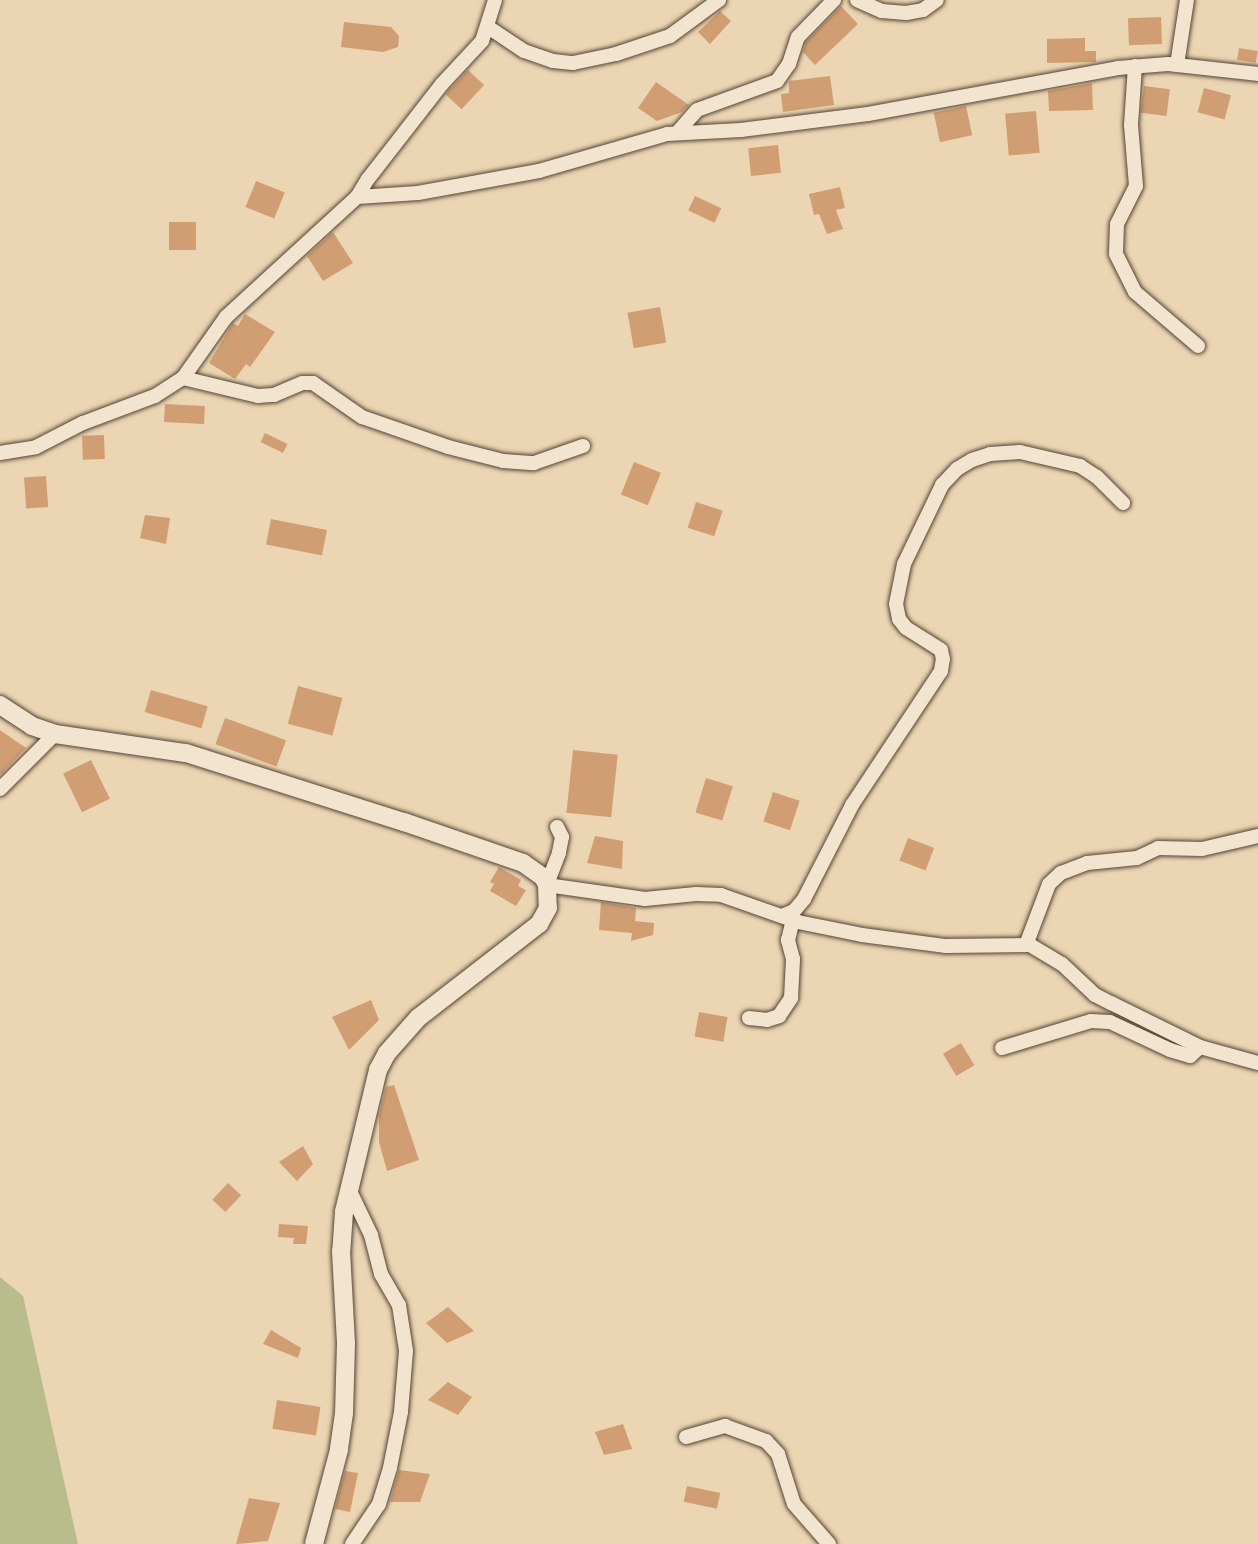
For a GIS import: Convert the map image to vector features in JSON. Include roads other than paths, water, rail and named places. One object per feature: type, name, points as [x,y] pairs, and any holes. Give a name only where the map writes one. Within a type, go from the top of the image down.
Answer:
[{"type":"street","points":[[0,453],[36,447],[83,423],[155,396],[183,378],[233,309],[357,197],[442,84],[482,41],[495,0]]},
{"type":"street","points":[[488,27],[524,51],[553,61],[573,63],[626,51],[670,36],[719,0]]},
{"type":"street","points":[[677,133],[697,110],[777,81],[789,64],[798,37],[834,0]]},
{"type":"street","points":[[857,0],[882,11],[906,13],[923,10],[937,0]]},
{"type":"street","points":[[1177,65],[1187,0]]},
{"type":"street","points":[[357,197],[418,193],[539,171],[644,138],[677,133],[741,130],[868,114],[1135,66],[1177,65],[1258,74]]},
{"type":"street","points":[[1135,66],[1131,125],[1136,186],[1117,224],[1116,254],[1135,292],[1198,346]]},
{"type":"street","points":[[183,378],[258,396],[274,395],[302,383],[313,383],[362,417],[448,447],[503,461],[534,463],[583,446]]},
{"type":"street","points":[[749,1018],[767,1020],[779,1016],[791,998],[793,959],[788,940],[787,918],[804,899],[852,805],[941,671],[941,650],[906,628],[899,619],[896,604],[904,564],[942,485],[957,469],[972,460],[990,454],[1020,452],[1080,466],[1097,477],[1123,503]]},
{"type":"street","points":[[0,705],[32,726],[55,734],[186,753],[512,859],[538,873],[547,885],[645,899],[696,894],[721,895],[787,918],[862,935],[946,946],[1026,945],[1062,964],[1095,995],[1200,1047],[1258,1063]]},
{"type":"street","points":[[0,789],[55,734]]},
{"type":"street","points":[[314,1544],[340,1450],[346,1343],[341,1251],[349,1189],[371,1089],[387,1054],[418,1017],[539,924],[548,908],[547,885],[562,837],[557,827]]},
{"type":"street","points":[[1026,945],[1049,884],[1061,873],[1087,863],[1137,858],[1158,848],[1202,849],[1258,836]]},
{"type":"street","points":[[1002,1048],[1091,1021],[1119,1026],[1170,1050],[1190,1056],[1200,1047]]},
{"type":"street","points":[[349,1189],[366,1223],[381,1275],[400,1305],[406,1351],[401,1412],[390,1468],[376,1510],[352,1544]]},
{"type":"street","points":[[686,1437],[725,1426],[766,1441],[778,1454],[794,1504],[829,1544]]}]
